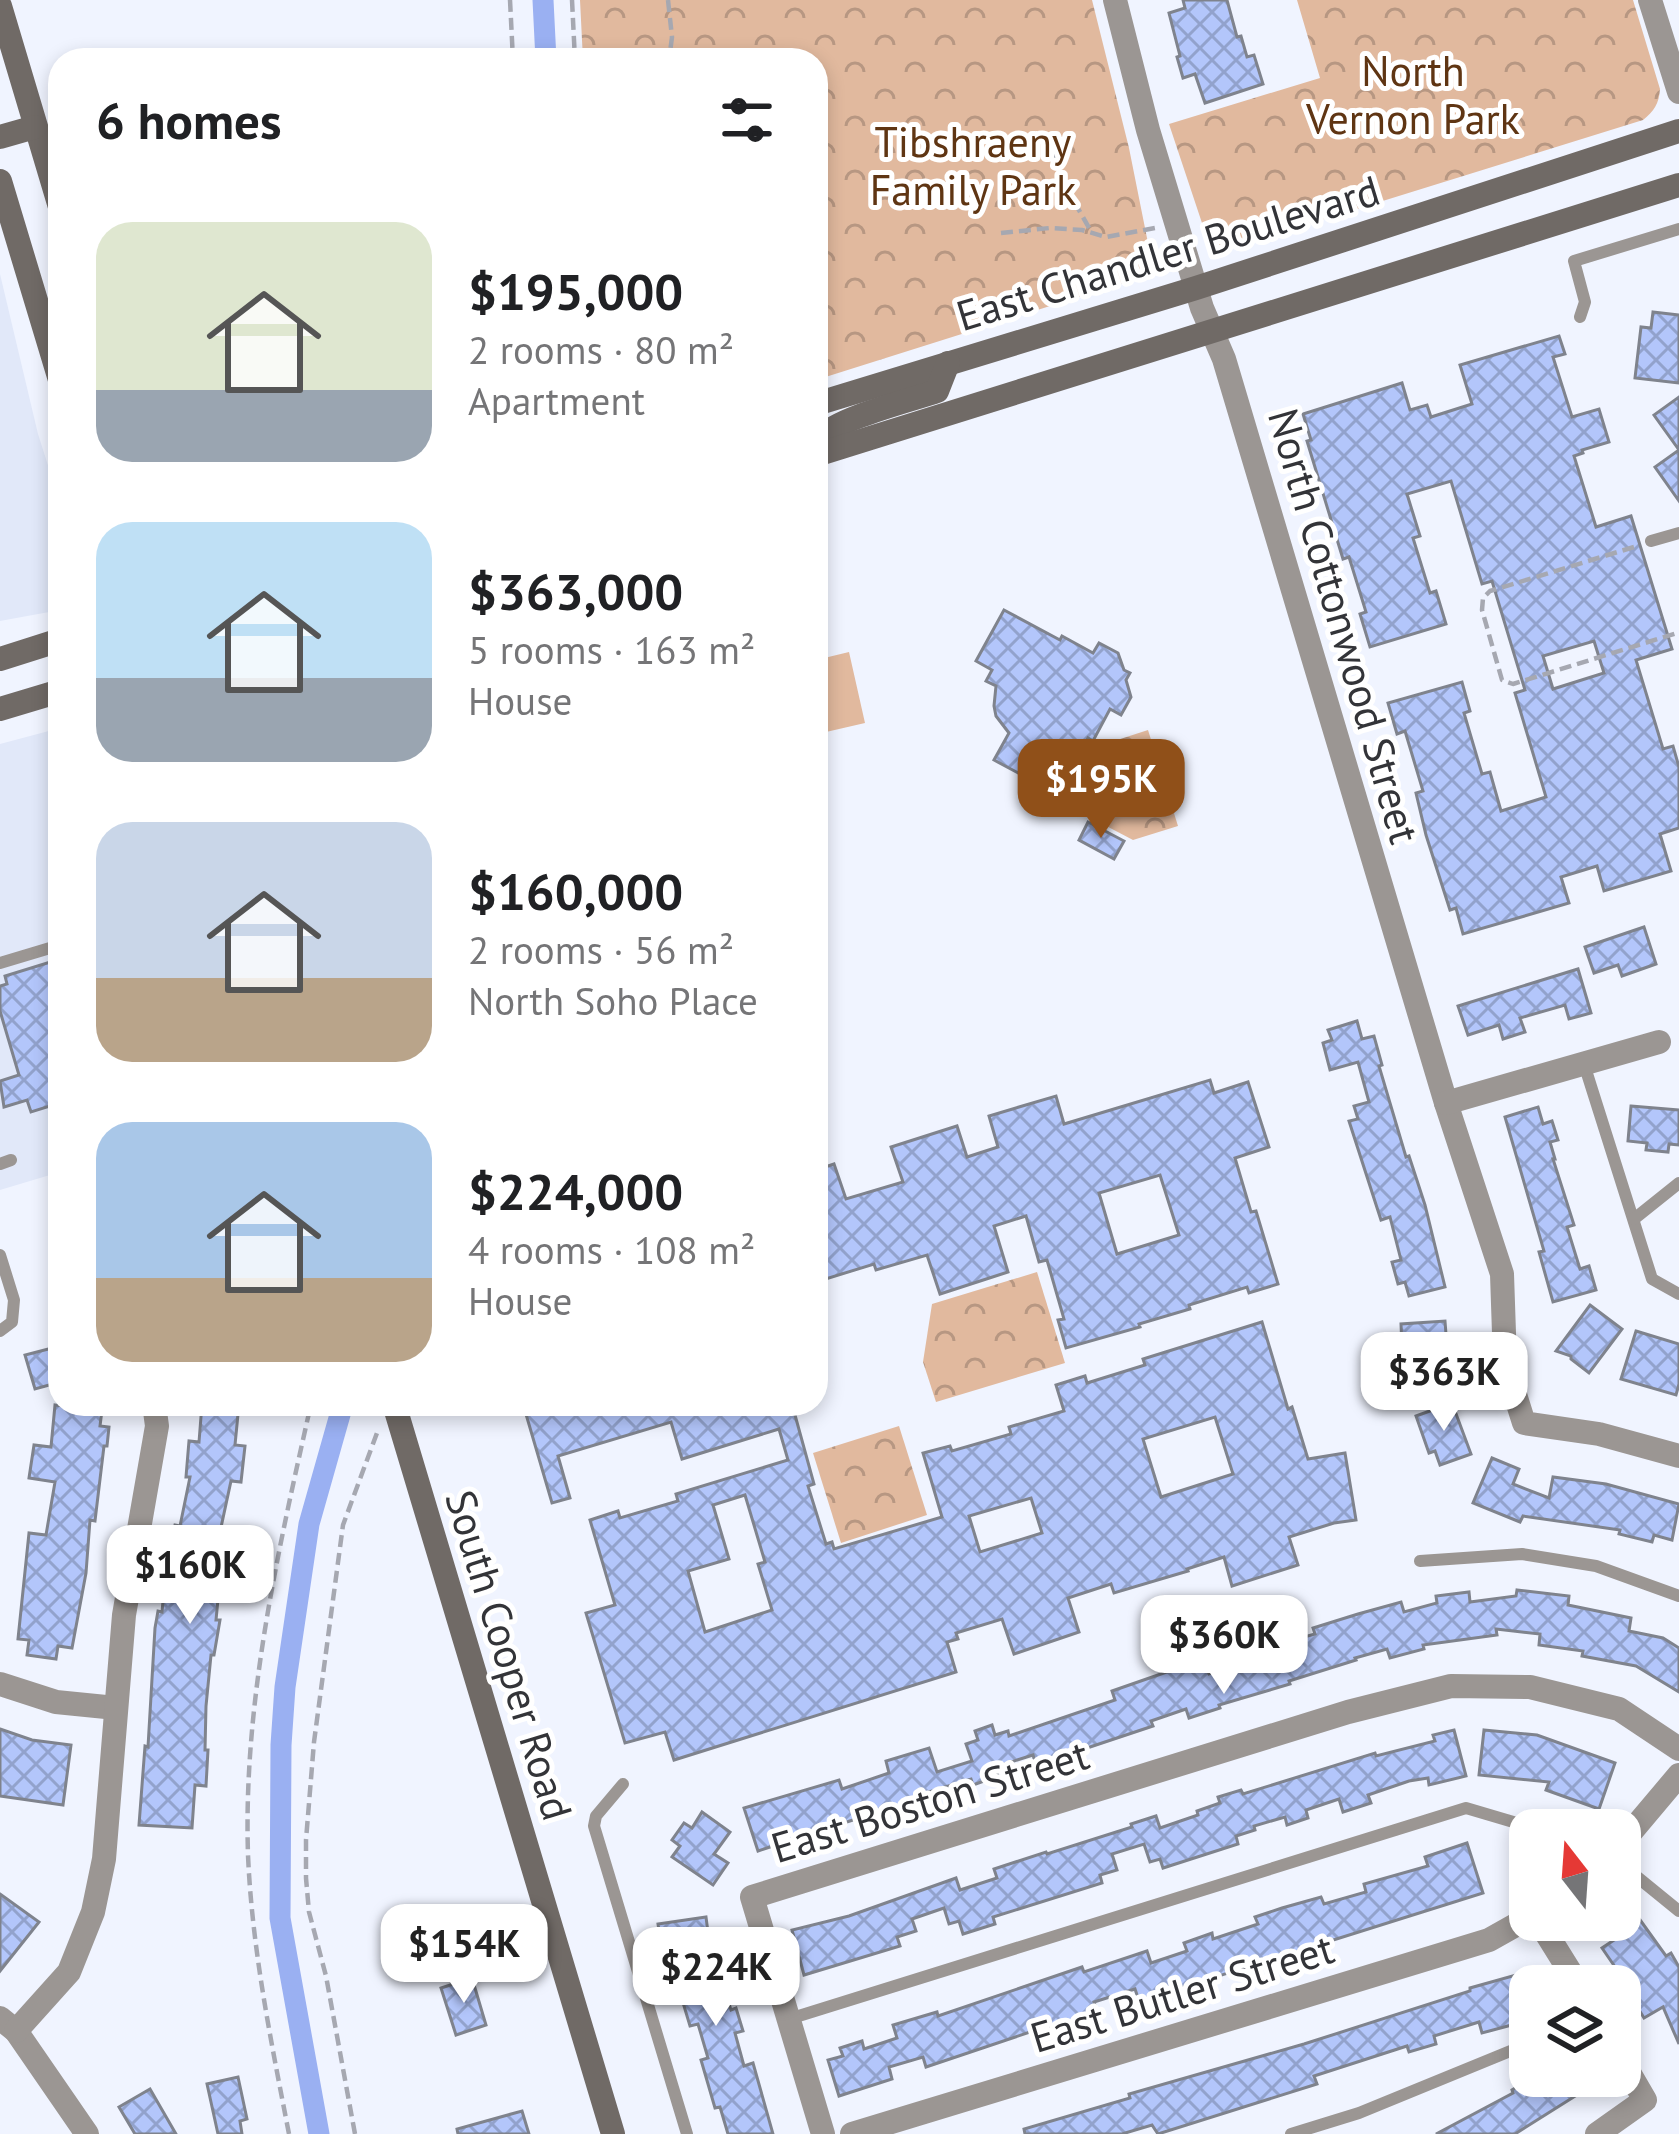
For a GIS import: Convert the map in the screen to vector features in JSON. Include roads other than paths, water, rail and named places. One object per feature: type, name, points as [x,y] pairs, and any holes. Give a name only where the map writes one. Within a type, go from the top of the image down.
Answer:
[{"type":"main road","points":[[0,6],[48,169]]},
{"type":"main road","points":[[0,137],[35,127]]},
{"type":"main road","name":"East Chandler Boulevard","points":[[828,400],[1196,288],[1679,131]]},
{"type":"main road","points":[[0,181],[48,340]]},
{"type":"main road","name":"East Chandler Boulevard","points":[[828,452],[1679,185]]},
{"type":"main road","points":[[828,430],[937,391],[948,363]]},
{"type":"main road","points":[[0,659],[48,644]]},
{"type":"main road","points":[[0,709],[48,695]]},
{"type":"main road","name":"South Cooper Road","points":[[388,1416],[613,2134]]},
{"type":"street","name":"North Cottonwood Street","points":[[1115,0],[1148,130],[1210,331],[1224,359],[1445,1103],[1502,1274],[1505,1363],[1524,1423],[1599,1434],[1679,1456]]},
{"type":"street","points":[[1650,0],[1679,92]]},
{"type":"street","points":[[1445,1103],[1659,1042]]},
{"type":"street","points":[[87,2134],[8,2024],[69,1972],[93,1912],[104,1859],[124,1615],[156,1416]]},
{"type":"street","points":[[0,1684],[56,1702],[116,1708]]},
{"type":"street","name":"East Boston Street","points":[[789,2019],[752,1897],[1348,1712],[1451,1686],[1530,1687],[1619,1709],[1679,1749]]},
{"type":"street","points":[[1641,1820],[1679,1775]]},
{"type":"street","name":"East Butler Street","points":[[852,2134],[1509,1930]]},
{"type":"street","points":[[789,2019],[823,2134]]},
{"type":"street","points":[[1597,2134],[1645,2101],[1641,2094]]},
{"type":"lane","points":[[1580,317],[1585,302],[1574,261],[1679,229]]},
{"type":"lane","points":[[1651,541],[1679,532]]},
{"type":"lane","points":[[0,963],[48,949]]},
{"type":"lane","points":[[1584,1063],[1652,1280],[1679,1294]]},
{"type":"lane","points":[[1634,1219],[1679,1183]]},
{"type":"lane","points":[[0,1255],[14,1300],[12,1322],[0,1330]]},
{"type":"lane","points":[[1420,1561],[1522,1554],[1596,1566],[1679,1596]]},
{"type":"lane","points":[[623,1784],[596,1816],[594,1826],[687,2134]]},
{"type":"lane","points":[[789,2019],[1466,1808],[1509,1821]]},
{"type":"lane","points":[[1641,1880],[1679,1912]]},
{"type":"lane","points":[[445,1956],[550,1926]]},
{"type":"lane","points":[[1291,2134],[1359,2113],[1509,2052]]},
{"type":"waterway","points":[[543,0],[545,48]]},
{"type":"waterway","points":[[319,2134],[280,1918],[281,1745],[309,1524],[340,1416]]},
{"type":"park label","name":"North Vernon Park","points":[[1413,95]]},
{"type":"park label","name":"Tibshraeny Family Park","points":[[973,166]]}]
